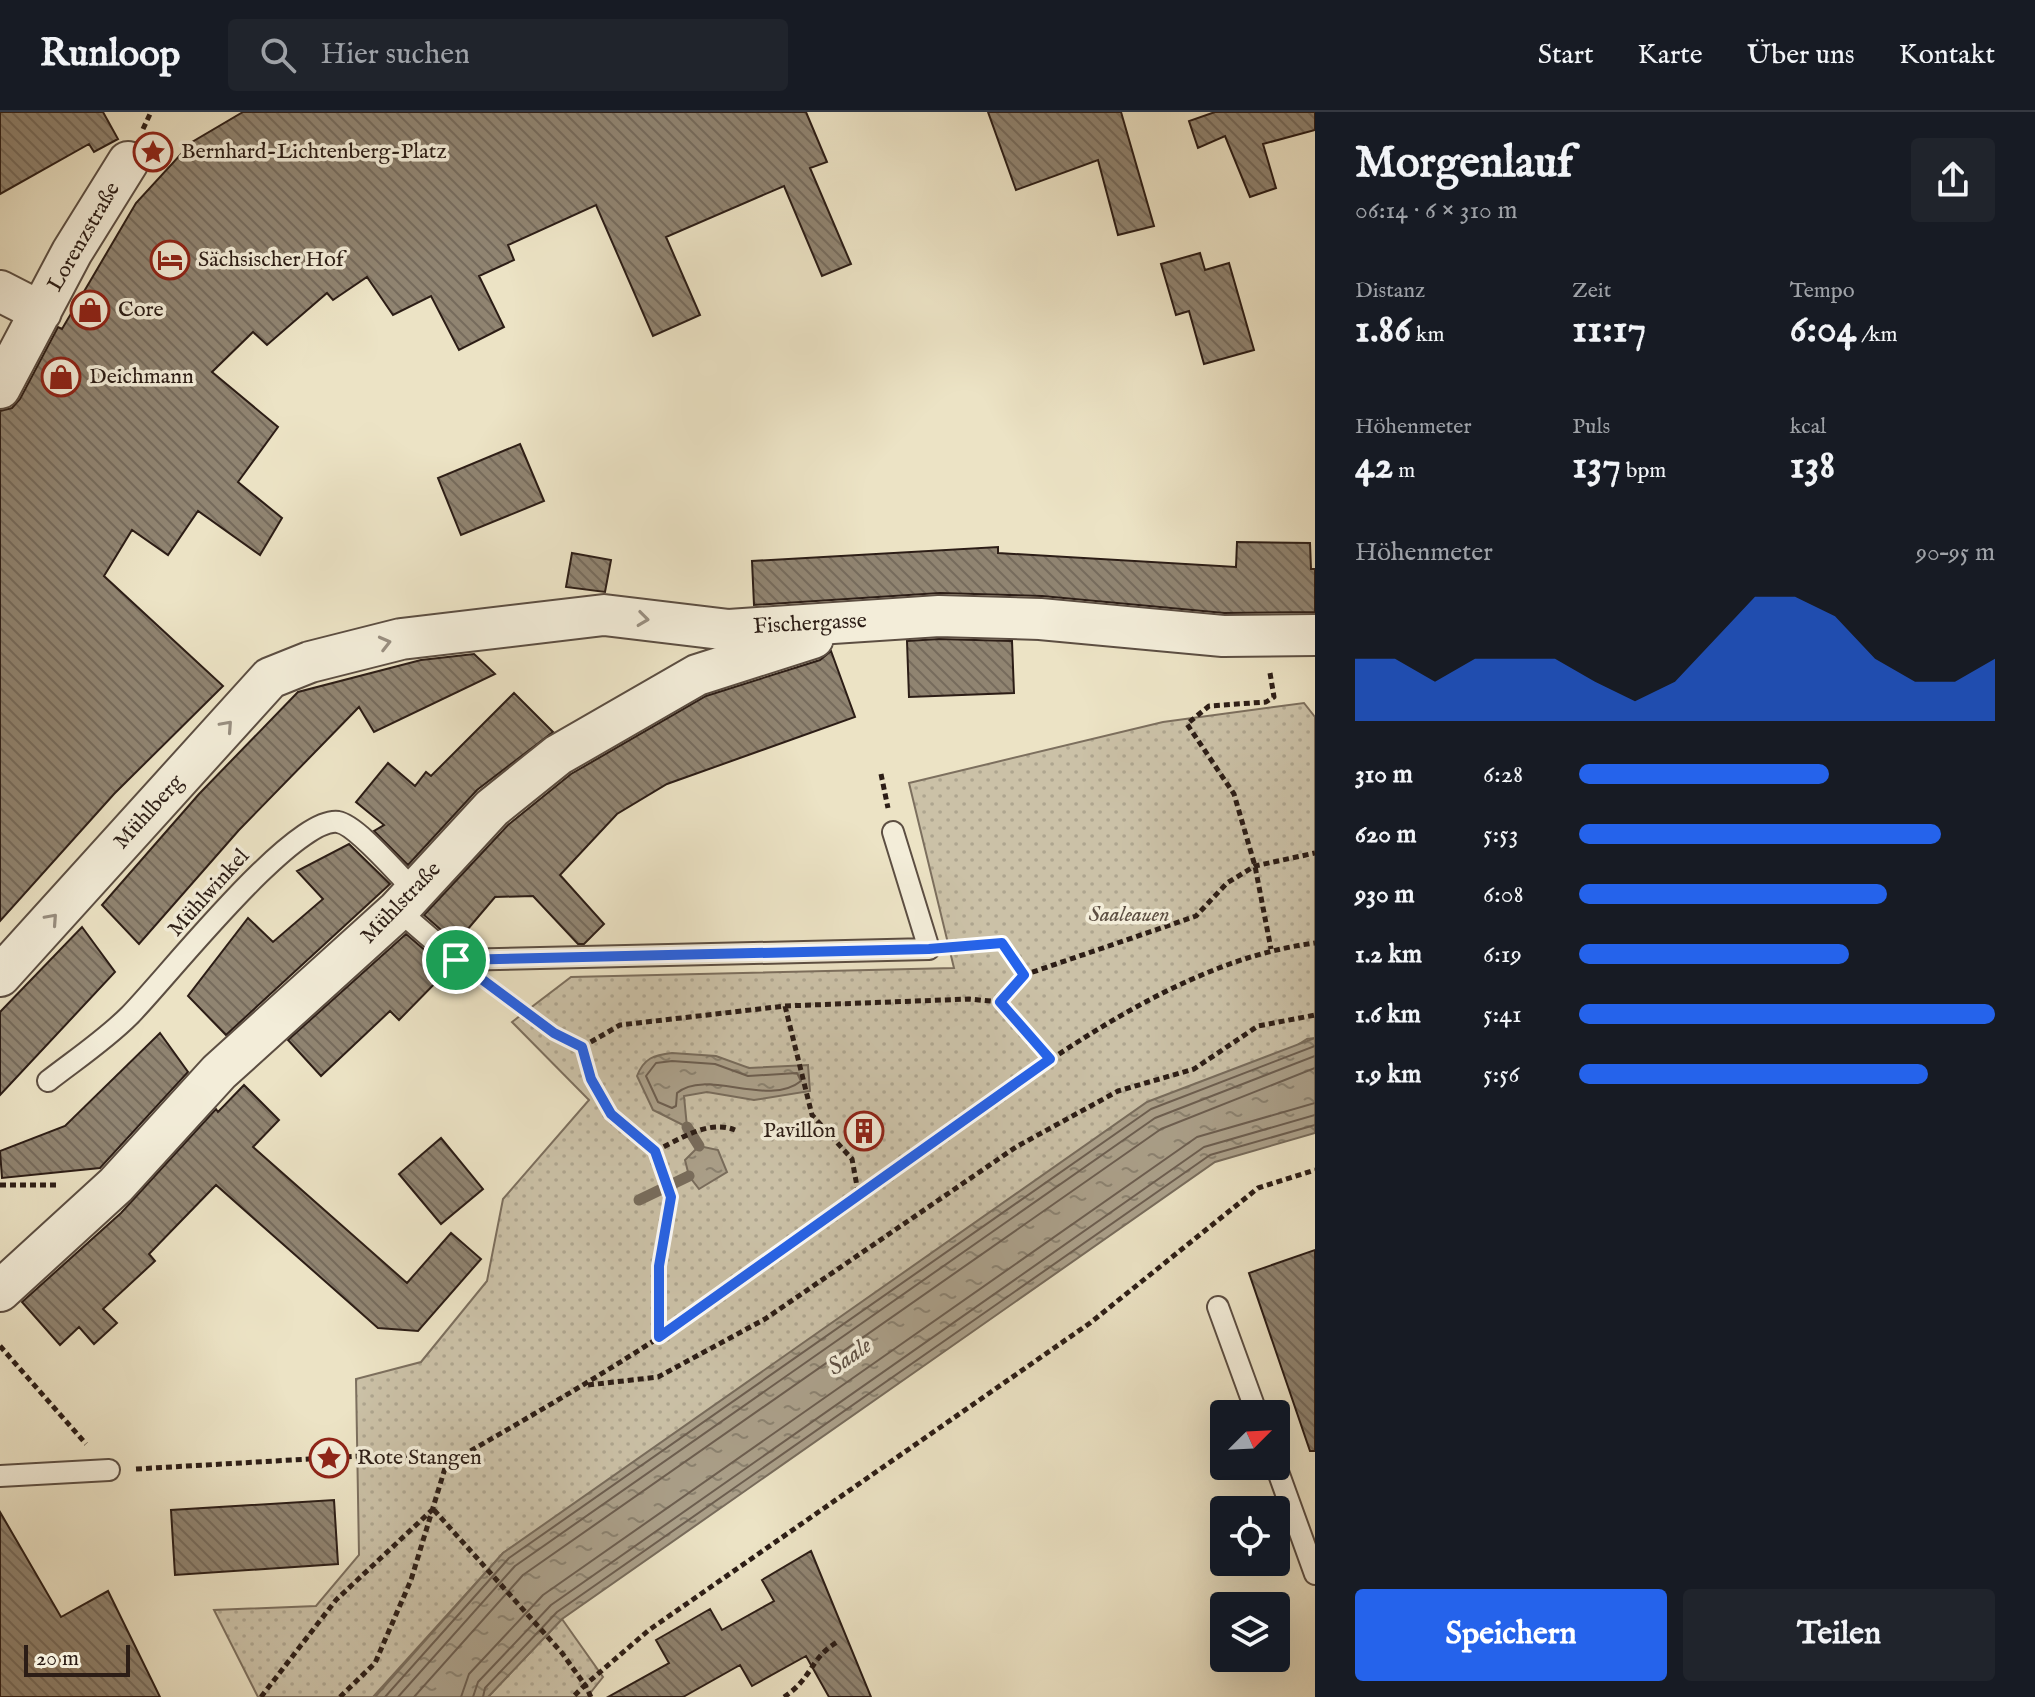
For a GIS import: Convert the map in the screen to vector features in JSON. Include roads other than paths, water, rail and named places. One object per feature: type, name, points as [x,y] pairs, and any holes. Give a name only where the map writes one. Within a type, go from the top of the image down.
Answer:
[{"type":"street","name":"Lorenzstraße","points":[[0,388],[72,252],[128,162]]},
{"type":"street","name":"Lorenzstraße","points":[[0,291],[41,312]]},
{"type":"street","name":"Fischergasse","points":[[310,662],[401,639],[604,615],[729,630],[939,616],[1002,617],[1223,636],[1315,635]]},
{"type":"street","name":"Mühlstraße","points":[[0,1291],[116,1185],[219,1072],[406,901],[492,808],[558,755],[697,675],[870,621]]},
{"type":"street","name":"Mühlberg","points":[[0,976],[270,678],[310,662]]},
{"type":"lane","name":"Mühlwinkel","points":[[48,1081],[128,1018],[271,860],[301,837],[333,821],[352,829],[406,901],[456,960],[929,949],[893,832]]},
{"type":"lane","points":[[1218,1307],[1252,1400]]},
{"type":"lane","points":[[0,1476],[109,1470]]},
{"type":"lane","points":[[1281,1480],[1315,1574]]},
{"type":"water","name":"Saale","points":[[1315,1038],[1315,1133],[1215,1162],[562,1619],[488,1697],[375,1697],[503,1553],[1147,1102]]},
{"type":"water","points":[[672,1053],[716,1056],[749,1068],[808,1065],[810,1091],[754,1100],[707,1092],[684,1096],[687,1127],[653,1110],[637,1076],[650,1058]]},
{"type":"water","points":[[699,1146],[718,1150],[727,1172],[699,1189],[689,1176],[685,1160]]},
{"type":"waterway","points":[[687,1127],[699,1146]]},
{"type":"waterway","points":[[639,1200],[689,1176]]},
{"type":"place","name":"Bernhard-Lichtenberg-Platz","points":[[153,152]]},
{"type":"place","name":"Sächsischer Hof","points":[[170,260]]},
{"type":"place","name":"Core","points":[[90,310]]},
{"type":"place","name":"Deichmann","points":[[61,377]]},
{"type":"place","name":"Pavillon","points":[[864,1131]]},
{"type":"place","name":"Rote Stangen","points":[[329,1458]]},
{"type":"park label","name":"Saaleauen","points":[[1129,915]]}]
